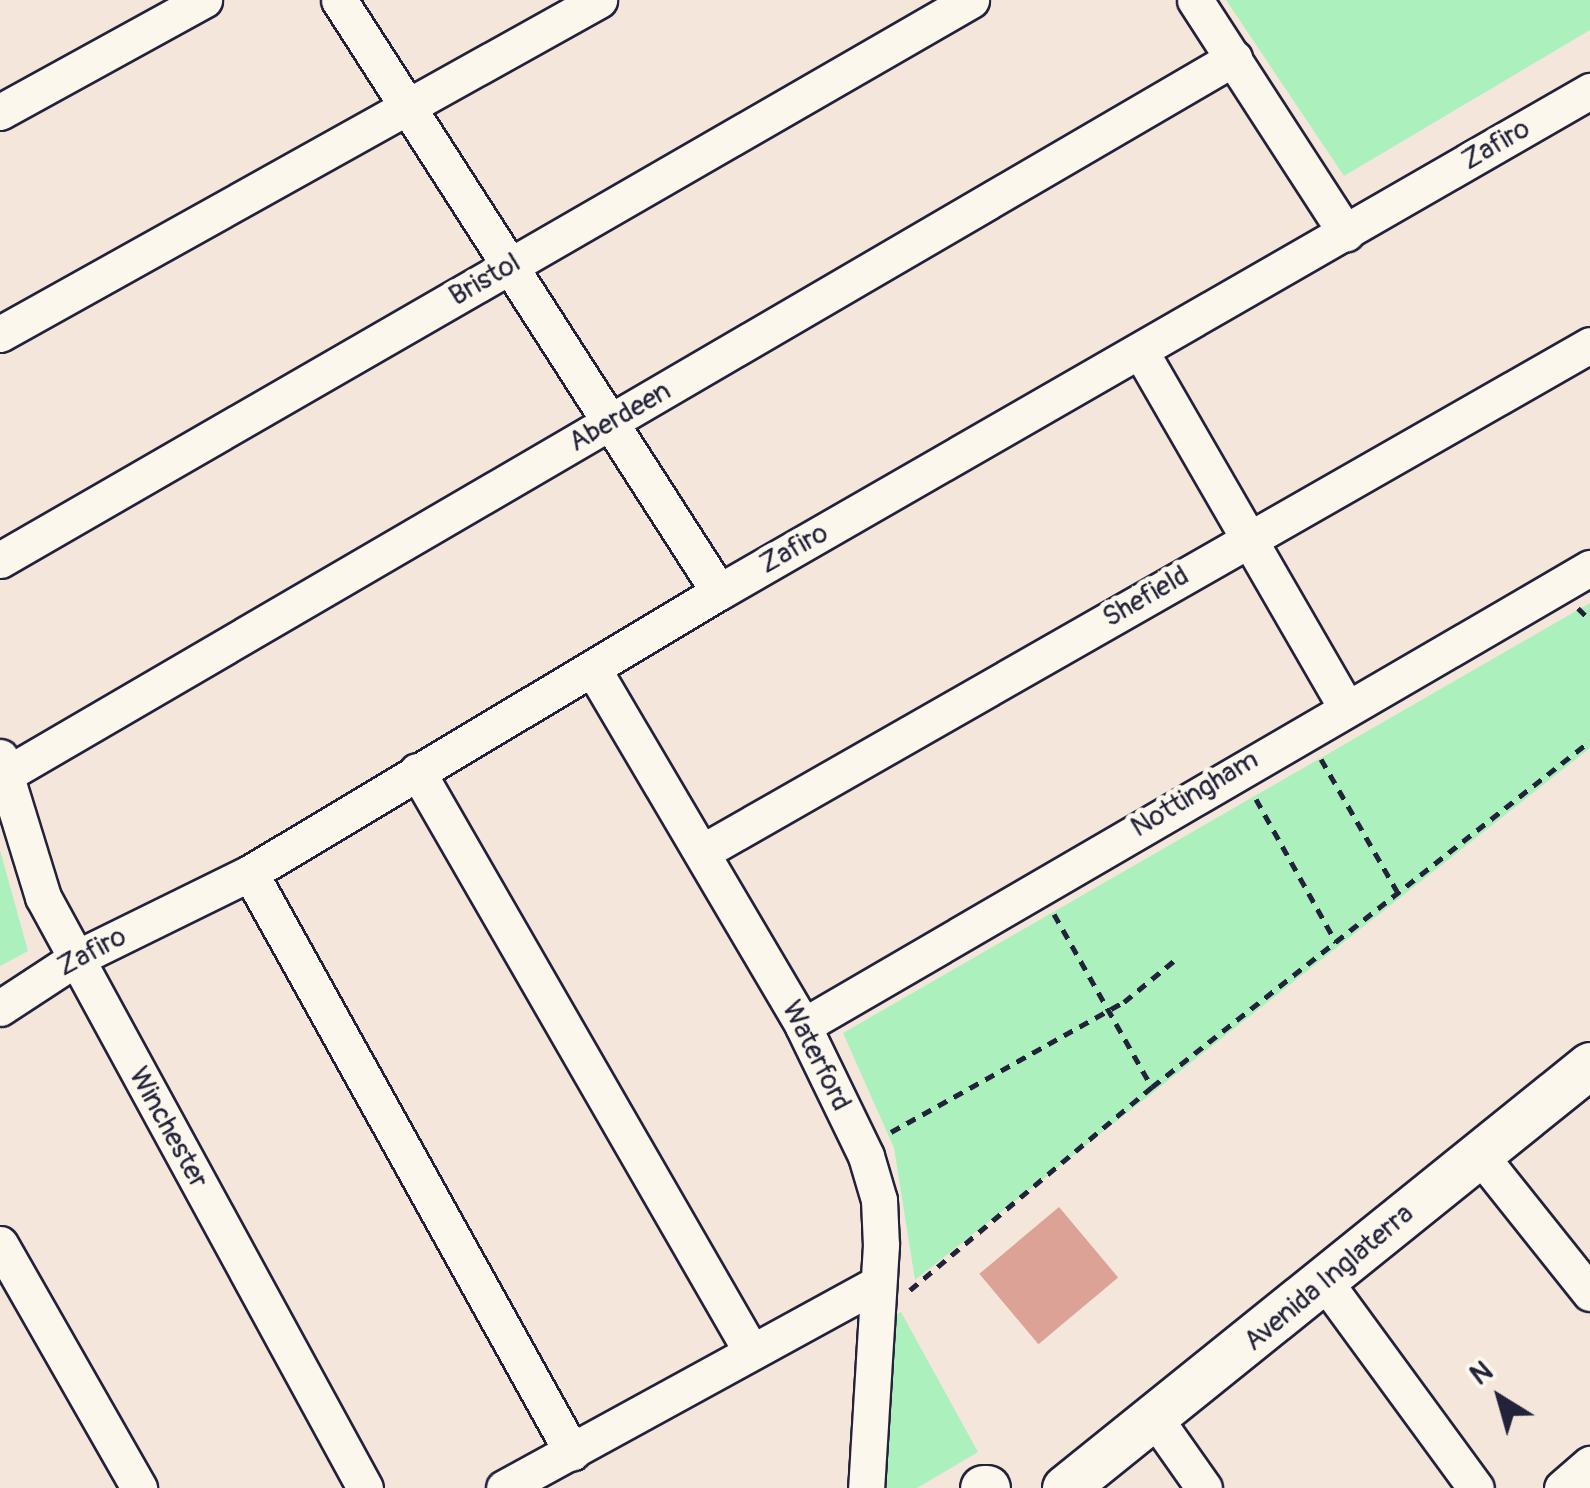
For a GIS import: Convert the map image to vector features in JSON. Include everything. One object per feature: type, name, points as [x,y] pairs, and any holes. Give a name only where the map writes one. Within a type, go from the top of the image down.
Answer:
[{"type":"street","points":[[0,112],[204,0]]},
{"type":"street","points":[[339,0],[719,592]]},
{"type":"street","points":[[0,334],[599,0]]},
{"type":"street","name":"Bristol","points":[[0,560],[971,0]]},
{"type":"street","points":[[1195,0],[1346,233]]},
{"type":"street","name":"Aberdeen","points":[[2,766],[611,422],[1234,58]]},
{"type":"street","name":"Zafiro","points":[[0,1008],[74,959],[250,873],[719,592],[1142,354],[1590,91]]},
{"type":"street","name":"Shefield","points":[[704,851],[1252,535],[1590,346]]},
{"type":"street","points":[[1142,354],[1252,535],[1346,706]]},
{"type":"street","name":"Nottingham","points":[[803,1026],[1346,706],[1585,581]]},
{"type":"street","name":"Waterford","points":[[593,669],[704,851],[803,1026],[866,1156],[879,1200],[890,1281],[866,1488]]},
{"type":"street","name":"Winchester","points":[[2,766],[43,897],[74,959],[365,1488]]},
{"type":"street","points":[[417,771],[752,1350]]},
{"type":"street","points":[[250,873],[572,1452]]},
{"type":"street","name":"Avenida Inglaterra","points":[[1064,1488],[1156,1420],[1590,1065]]},
{"type":"street","points":[[1479,1154],[1590,1292]]},
{"type":"street","points":[[0,1244],[139,1488]]},
{"type":"street","points":[[504,1488],[752,1350],[890,1281]]},
{"type":"street","points":[[1325,1282],[1476,1488]]},
{"type":"street","points":[[1156,1420],[1204,1488]]},
{"type":"street","points":[[1562,1488],[1590,1464]]},
{"type":"path","points":[[1572,600],[1585,581]]},
{"type":"path","points":[[890,1281],[904,1295],[1152,1087],[1590,742]]},
{"type":"path","points":[[1314,748],[1397,892]]},
{"type":"path","points":[[1250,788],[1336,942]]},
{"type":"path","points":[[1048,902],[1152,1087]]},
{"type":"path","points":[[878,1135],[908,1127],[1107,1012],[1176,960]]},
{"type":"green space","points":[[1226,0],[1590,0],[1590,30],[1344,176]]},
{"type":"green space","points":[[1590,603],[1590,748],[915,1280],[894,1148],[843,1033]]},
{"type":"green space","points":[[0,850],[28,951],[0,966]]},
{"type":"green space","points":[[901,1312],[978,1452],[917,1488],[881,1488],[893,1316]]},
{"type":"building","points":[[1059,1207],[1118,1277],[1038,1344],[979,1274]]}]
